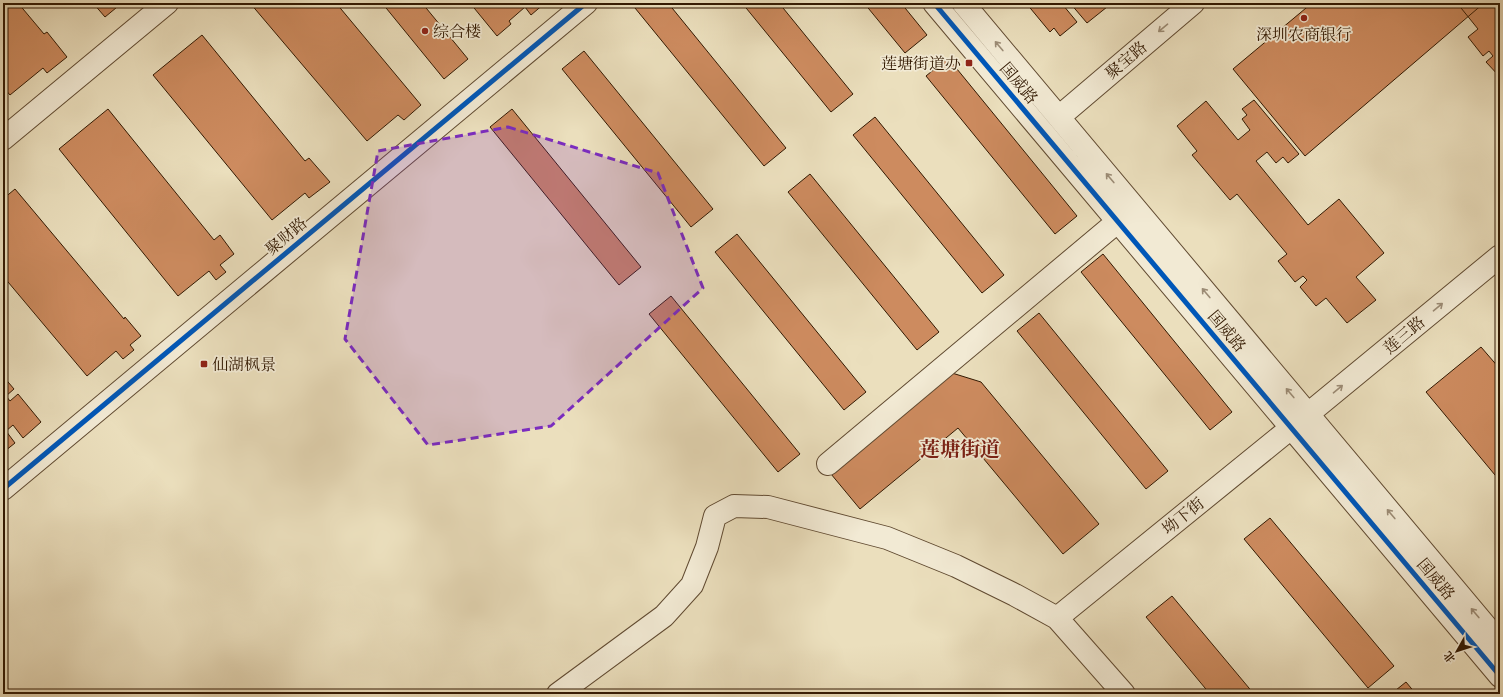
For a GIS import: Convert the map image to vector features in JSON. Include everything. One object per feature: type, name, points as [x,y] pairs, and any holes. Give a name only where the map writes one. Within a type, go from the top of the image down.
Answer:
[{"type":"street","points":[[3,139],[167,3]]},
{"type":"street","name":"聚财路","points":[[3,489],[586,3]]},
{"type":"street","name":"国威路","points":[[934,3],[1500,676]]},
{"type":"street","name":"国威路","points":[[963,3],[1500,643]]},
{"type":"street","name":"聚宝路","points":[[1058,117],[1193,3]]},
{"type":"street","points":[[828,464],[1135,208]]},
{"type":"street","name":"莲三路","points":[[1308,414],[1500,256]]},
{"type":"street","name":"坳下街","points":[[1057,618],[1308,414]]},
{"type":"street","points":[[558,694],[664,616],[692,585],[707,547],[715,516],[734,506],[768,507],[887,538],[956,566],[1015,595],[1057,618],[1082,644],[1124,694]]},
{"type":"highlighted area","points":[[508,127],[658,173],[703,288],[551,426],[428,445],[345,339],[378,151]]},
{"type":"building","points":[[3,3],[18,3],[44,34],[47,32],[67,57],[47,73],[43,68],[10,95],[3,87]]},
{"type":"building","points":[[93,3],[122,3],[105,17]]},
{"type":"building","points":[[250,3],[336,3],[421,105],[404,120],[398,115],[367,141]]},
{"type":"building","name":"综合楼","points":[[382,3],[422,3],[468,59],[444,79]]},
{"type":"building","points":[[470,3],[545,3],[531,15],[525,7],[509,21],[511,24],[497,36]]},
{"type":"building","points":[[642,3],[668,3],[786,148],[764,166],[635,8]]},
{"type":"building","points":[[742,3],[779,3],[853,94],[831,112]]},
{"type":"building","points":[[864,3],[901,3],[927,35],[905,53]]},
{"type":"building","points":[[1026,3],[1066,3],[1063,5],[1077,22],[1060,36],[1054,28],[1050,32]]},
{"type":"building","points":[[1070,3],[1103,3],[1107,7],[1087,23]]},
{"type":"building","points":[[1312,3],[1484,3],[1305,156],[1233,69]]},
{"type":"building","points":[[1457,3],[1500,3],[1500,77],[1486,62],[1493,56],[1489,51],[1483,56],[1468,37],[1478,29]]},
{"type":"building","points":[[202,35],[305,161],[309,158],[330,182],[309,198],[305,193],[272,220],[153,75]]},
{"type":"building","points":[[584,51],[713,209],[691,227],[562,69]]},
{"type":"building","points":[[948,58],[1077,216],[1055,234],[926,76]]},
{"type":"building","points":[[1254,100],[1299,154],[1288,163],[1283,157],[1276,163],[1267,152],[1256,161],[1308,225],[1339,199],[1384,253],[1356,277],[1376,300],[1347,323],[1326,298],[1316,306],[1300,287],[1307,280],[1303,276],[1295,282],[1278,261],[1287,254],[1237,194],[1230,200],[1192,155],[1197,151],[1177,126],[1206,101],[1238,140],[1250,130],[1242,119],[1247,115],[1242,109]]},
{"type":"building","points":[[108,109],[214,240],[220,235],[234,254],[220,265],[226,272],[216,280],[209,271],[178,296],[59,149]]},
{"type":"building","points":[[512,109],[641,267],[619,285],[490,127]]},
{"type":"building","points":[[875,117],[1004,275],[982,293],[853,135]]},
{"type":"building","points":[[810,174],[939,332],[917,350],[788,192]]},
{"type":"building","points":[[15,189],[124,319],[125,317],[141,336],[130,345],[134,350],[123,359],[116,351],[87,376],[3,276],[3,199]]},
{"type":"building","points":[[737,234],[866,392],[844,410],[715,252]]},
{"type":"building","points":[[1103,254],[1232,412],[1210,430],[1081,272]]},
{"type":"building","points":[[671,296],[800,454],[778,472],[649,314]]},
{"type":"building","points":[[1039,313],[1168,471],[1146,489],[1017,331]]},
{"type":"building","points":[[1481,347],[1500,369],[1500,481],[1426,392]]},
{"type":"building","points":[[952,373],[981,382],[1099,524],[1063,554],[958,428],[860,509],[831,474]]},
{"type":"building","points":[[3,376],[14,389],[6,396],[10,401],[18,394],[41,422],[23,438],[13,425],[6,431],[15,443],[5,451],[3,451]]},
{"type":"building","points":[[1270,518],[1394,666],[1368,688],[1244,539]]},
{"type":"building","points":[[1172,596],[1254,694],[1210,694],[1146,617]]},
{"type":"building","points":[[1406,682],[1416,694],[1391,694]]},
{"type":"cycle path","points":[[3,489],[586,3]]},
{"type":"cycle path","points":[[934,3],[1500,676]]},
{"type":"place","name":"深圳农商银行","points":[[1304,18]]},
{"type":"place","name":"综合楼","points":[[425,31]]},
{"type":"place","name":"莲塘街道办","points":[[969,63]]},
{"type":"place","name":"仙湖枫景","points":[[204,364]]},
{"type":"district","name":"莲塘街道","points":[[960,449]]}]
